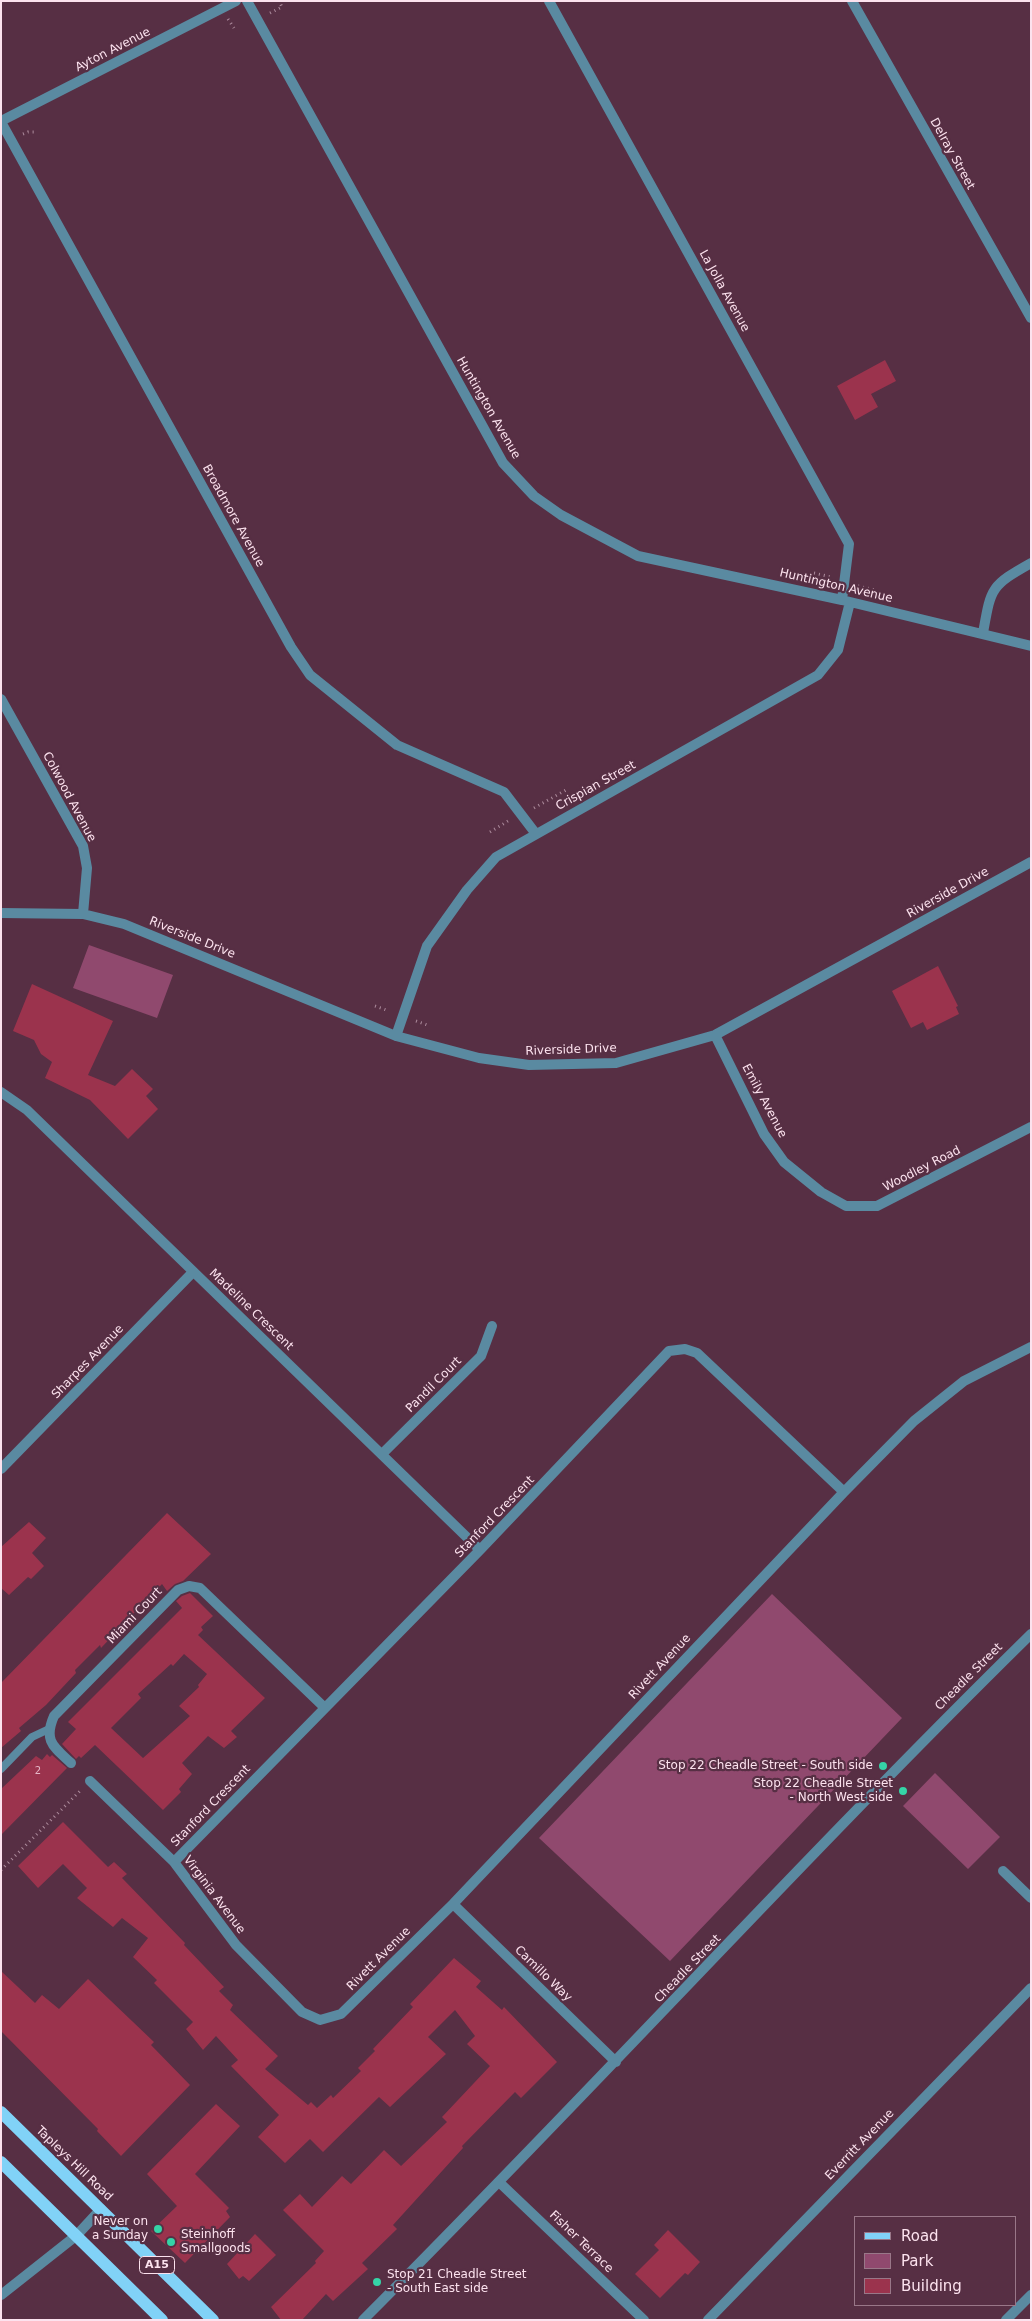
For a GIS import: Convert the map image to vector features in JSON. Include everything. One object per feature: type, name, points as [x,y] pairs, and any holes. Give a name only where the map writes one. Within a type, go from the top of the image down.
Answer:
[{"type":"main road","name":"Tapleys Hill Road","points":[[1,2112],[214,2320]]},
{"type":"main road","name":"A15","points":[[1,2162],[77,2234],[162,2320]]},
{"type":"street","name":"Ayton Avenue","points":[[1,122],[236,1]]},
{"type":"street","name":"Huntington Avenue","points":[[247,1],[503,463],[534,496],[561,515],[638,556],[846,601],[1031,646]]},
{"type":"street","name":"La Jolla Avenue","points":[[549,1],[849,544],[846,601]]},
{"type":"street","name":"Delray Street","points":[[852,1],[1031,318]]},
{"type":"street","name":"Broadmore Avenue","points":[[1,122],[291,647],[310,675],[397,745],[504,792],[536,834]]},
{"type":"street","points":[[983,633],[988,602],[993,590],[1002,579],[1031,563]]},
{"type":"street","name":"Crispian Street","points":[[396,1036],[427,946],[467,890],[496,857],[818,675],[838,650],[846,601]]},
{"type":"street","name":"Colwood Avenue","points":[[1,699],[83,846],[87,868],[84,914]]},
{"type":"street","name":"Riverside Drive","points":[[1,913],[84,914],[124,924],[396,1036],[478,1058],[529,1065],[616,1063],[716,1034],[1031,862]]},
{"type":"street","name":"Emily Avenue","points":[[716,1034],[764,1134],[784,1162],[821,1192]]},
{"type":"street","name":"Madeline Crescent","points":[[1,1092],[27,1110],[480,1550]]},
{"type":"street","name":"Woodley Road","points":[[821,1192],[846,1206],[877,1206],[1031,1127]]},
{"type":"street","name":"Sharpes Avenue","points":[[4,1462],[193,1272]]},
{"type":"street","name":"Pandil Court","points":[[382,1454],[481,1356],[492,1326]]},
{"type":"street","name":"Rivett Avenue","points":[[320,2020],[341,2014],[453,1904],[844,1492],[914,1421],[964,1381],[1031,1347]]},
{"type":"street","name":"Stanford Crescent","points":[[174,1862],[480,1550],[669,1351],[685,1349],[697,1353],[844,1492]]},
{"type":"street","name":"Miami Court","points":[[49,1728],[54,1716],[150,1618],[178,1590],[189,1586],[200,1588],[324,1708]]},
{"type":"street","name":"Cheadle Street","points":[[363,2320],[500,2182],[948,1715],[1031,1634]]},
{"type":"street","points":[[49,1728],[51,1743],[71,1763]]},
{"type":"street","name":"Virginia Avenue","points":[[90,1780],[174,1862],[236,1945],[302,2012],[320,2020]]},
{"type":"street","points":[[1003,1871],[1031,1898]]},
{"type":"street","name":"Camillo Way","points":[[453,1904],[616,2062]]},
{"type":"street","name":"Everritt Avenue","points":[[708,2320],[1031,1988]]},
{"type":"street","name":"Fisher Terrace","points":[[500,2182],[644,2320]]},
{"type":"street","points":[[1,2295],[77,2234],[101,2210]]},
{"type":"street","points":[[1006,2320],[1031,2295]]},
{"type":"lane","points":[[1,1769],[32,1736],[49,1728]]},
{"type":"path","points":[[1,1870],[90,1780]]},
{"type":"green space","points":[[89,945],[173,975],[157,1018],[73,988]]},
{"type":"green space","points":[[772,1594],[902,1718],[670,1961],[539,1838]]},
{"type":"green space","points":[[935,1773],[1000,1837],[968,1869],[903,1806]]},
{"type":"building","points":[[885,360],[896,381],[871,394],[878,407],[855,420],[837,386]]},
{"type":"building","points":[[938,966],[958,1006],[956,1007],[959,1014],[927,1030],[923,1022],[911,1028],[892,991]]},
{"type":"building","points":[[32,984],[113,1021],[88,1075],[115,1086],[132,1069],[153,1089],[146,1096],[158,1109],[128,1139],[90,1100],[45,1078],[52,1062],[41,1054],[34,1040],[13,1031]]},
{"type":"building","points":[[167,1513],[211,1554],[183,1581],[175,1584],[167,1591],[162,1584],[101,1648],[100,1645],[75,1670],[76,1673],[46,1705],[19,1728],[21,1731],[1,1748],[1,1683]]},
{"type":"building","points":[[29,1522],[46,1538],[32,1553],[44,1566],[31,1579],[28,1577],[9,1595],[1,1588],[1,1547]]},
{"type":"building","points":[[190,1593],[213,1616],[201,1627],[203,1630],[198,1635],[265,1698],[231,1731],[237,1737],[224,1748],[208,1736],[182,1763],[192,1774],[179,1789],[181,1792],[163,1810],[95,1745],[81,1758],[79,1756],[76,1759],[62,1744],[76,1729],[68,1722],[182,1608],[176,1601]],"holes":[[[184,1654],[207,1674],[198,1685],[199,1687],[179,1706],[190,1716],[143,1758],[111,1728],[141,1698],[138,1694],[171,1664],[173,1666]]]},
{"type":"building","points":[[47,1754],[50,1757],[52,1755],[67,1768],[1,1835],[1,1789],[36,1756],[42,1760]]},
{"type":"building","points":[[63,1822],[108,1867],[114,1862],[127,1874],[122,1878],[185,1943],[184,1945],[224,1987],[219,1991],[233,2005],[230,2010],[278,2056],[265,2069],[308,2105],[311,2102],[317,2108],[331,2095],[333,2098],[361,2071],[358,2068],[375,2051],[373,2049],[413,2007],[410,2004],[454,1958],[481,1981],[476,1987],[502,2010],[504,2007],[557,2062],[521,2098],[515,2092],[462,2146],[463,2148],[393,2225],[397,2229],[362,2263],[368,2269],[333,2301],[326,2294],[302,2320],[281,2320],[271,2307],[316,2263],[315,2261],[324,2251],[283,2210],[300,2194],[312,2207],[342,2176],[351,2184],[384,2150],[401,2166],[447,2122],[442,2117],[490,2066],[467,2044],[475,2036],[455,2010],[428,2037],[446,2054],[390,2107],[379,2097],[323,2152],[310,2139],[285,2163],[258,2137],[279,2115],[231,2066],[238,2060],[216,2036],[203,2050],[186,2029],[193,2022],[154,1983],[157,1980],[133,1957],[148,1938],[122,1918],[113,1927],[77,1898],[87,1888],[63,1864],[38,1888],[18,1866]]},
{"type":"building","points":[[1,1971],[35,2003],[42,1995],[59,2009],[88,1979],[154,2042],[151,2045],[190,2085],[121,2156],[97,2131],[98,2129],[1,2031]]},
{"type":"building","points":[[216,2104],[240,2126],[195,2174],[229,2208],[226,2211],[230,2217],[185,2263],[151,2231],[177,2206],[147,2174]]},
{"type":"building","points":[[668,2230],[700,2262],[688,2275],[685,2273],[660,2298],[635,2274],[659,2250],[654,2245]]},
{"type":"building","points":[[255,2234],[276,2255],[249,2281],[243,2276],[239,2279],[227,2264]]},
{"type":"place","name":"Stop 22 Cheadle Street - South side","points":[[883,1766]]},
{"type":"place","name":"Stop 22 Cheadle Street - North West side","points":[[903,1791]]},
{"type":"place","name":"Never on a Sunday","points":[[158,2229]]},
{"type":"place","name":"Steinhoff Smallgoods","points":[[171,2242]]},
{"type":"place","name":"Stop 21 Cheadle Street - South East side","points":[[377,2282]]}]
